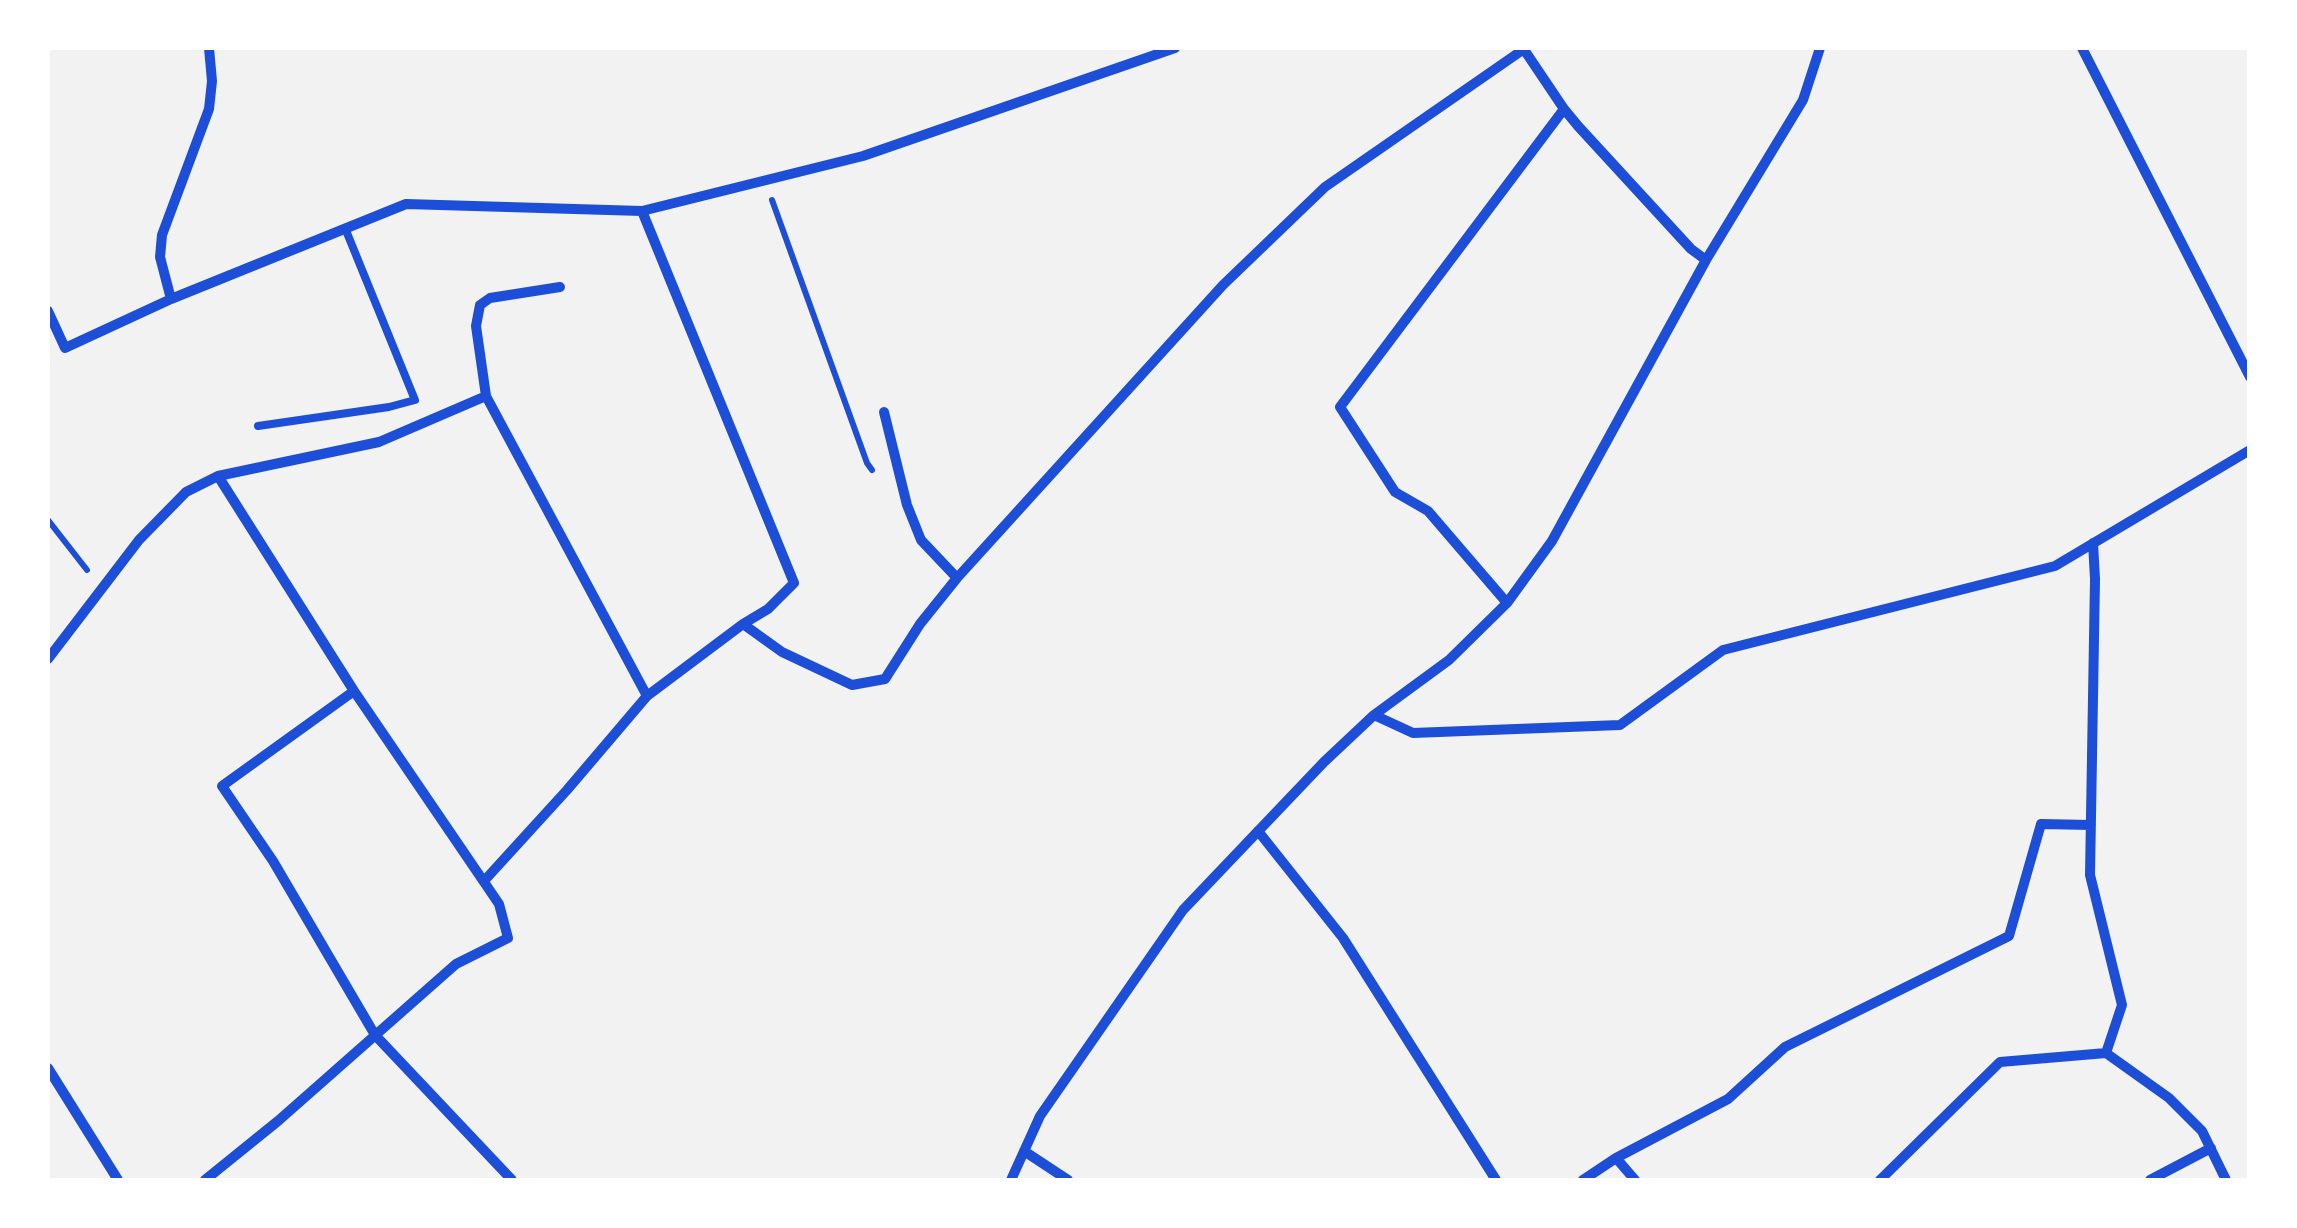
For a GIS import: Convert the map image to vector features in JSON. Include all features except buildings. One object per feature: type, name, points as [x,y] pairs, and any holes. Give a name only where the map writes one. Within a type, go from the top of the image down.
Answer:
[{"type":"street","points":[[171,299],[160,257],[162,235],[208,109],[212,81],[209,48]]},
{"type":"street","points":[[48,311],[64,348],[171,299],[406,204],[642,211],[863,156],[1175,48]]},
{"type":"street","points":[[743,624],[782,652],[852,684],[885,679],[920,624],[957,578],[1222,285],[1325,187],[1524,48],[1564,109],[1691,249],[1706,260]]},
{"type":"street","points":[[1011,1180],[1040,1116],[1183,910],[1374,714],[1450,660],[1507,604],[1552,542],[1706,260],[1804,100],[1820,48]]},
{"type":"street","points":[[2082,48],[2250,377]]},
{"type":"street","points":[[1507,604],[1428,511],[1394,492],[1340,407],[1564,109]]},
{"type":"street","points":[[484,881],[647,696],[768,609],[794,583],[642,211]]},
{"type":"street","points":[[560,287],[490,298],[480,305],[476,326],[486,396],[647,696]]},
{"type":"street","points":[[48,660],[139,540],[186,492],[218,476],[379,442],[486,396]]},
{"type":"street","points":[[884,412],[921,540],[957,578]]},
{"type":"street","points":[[1374,714],[1413,732],[1620,725],[1723,650],[2054,566],[2250,450]]},
{"type":"street","points":[[205,1180],[456,964],[508,938],[500,904],[354,691],[218,476]]},
{"type":"street","points":[[2093,543],[2090,875],[2122,1004],[2106,1054]]},
{"type":"street","points":[[354,691],[222,786],[273,862],[374,1035],[512,1180]]},
{"type":"street","points":[[1583,1180],[1616,1158],[1728,1099],[1785,1047],[2009,936],[2041,824],[2091,825]]},
{"type":"street","points":[[1258,831],[1344,938],[1496,1180]]},
{"type":"street","points":[[1880,1180],[2000,1062],[2106,1054],[2169,1098],[2202,1131],[2226,1180]]},
{"type":"street","points":[[48,1068],[118,1180]]},
{"type":"street","points":[[2150,1180],[2211,1148]]},
{"type":"street","points":[[1024,1151],[1068,1180]]},
{"type":"street","points":[[1616,1158],[1635,1180]]},
{"type":"lane","points":[[258,426],[415,400],[345,228]]},
{"type":"path","points":[[764,180],[867,463],[877,477]]},
{"type":"path","points":[[48,520],[92,577],[104,586]]}]
